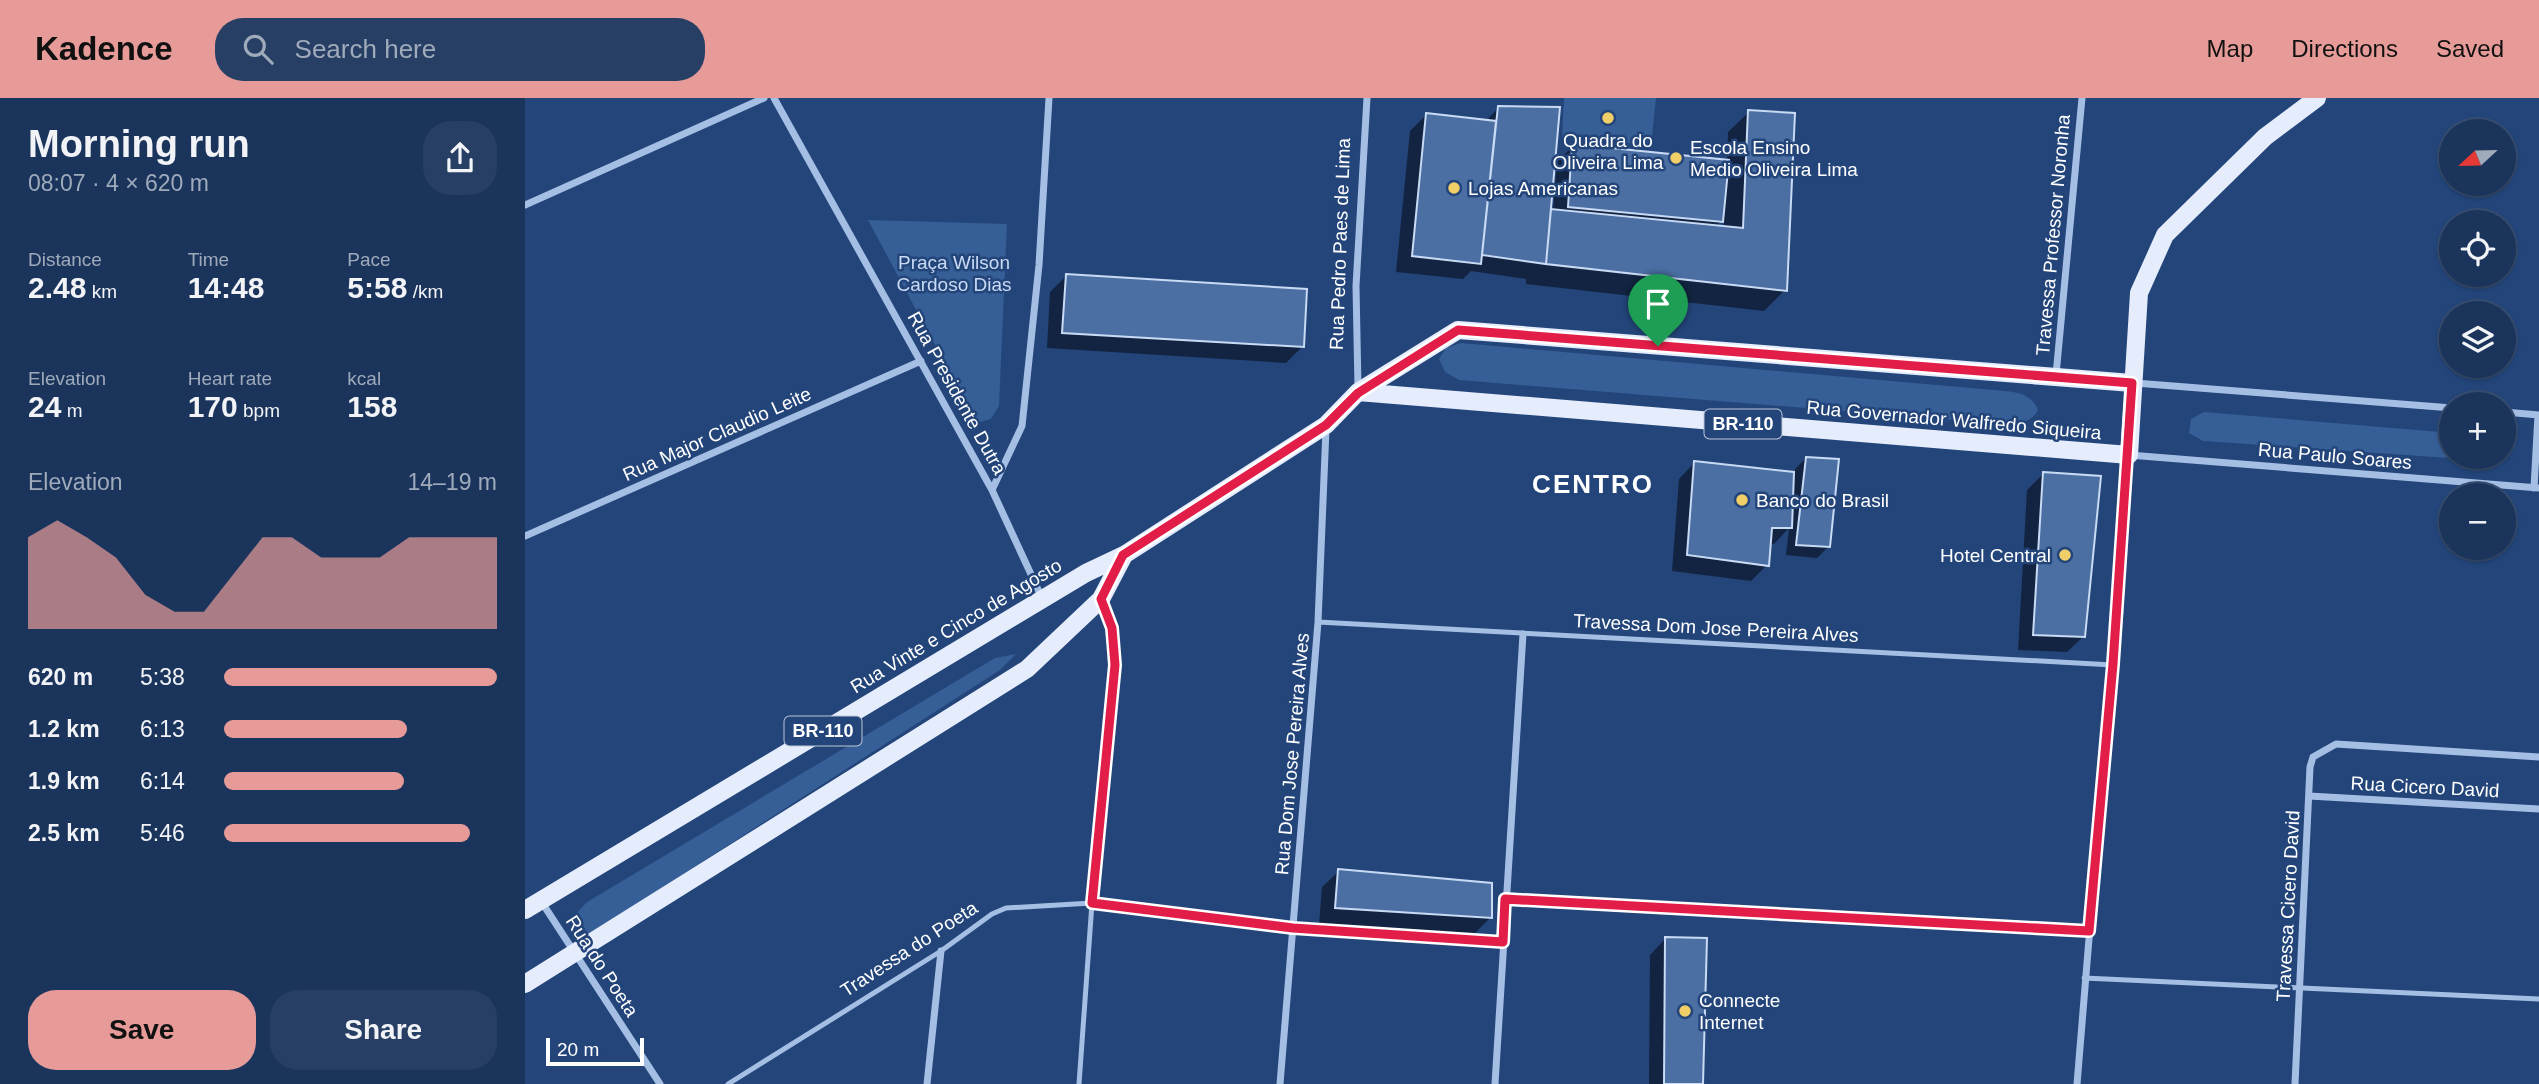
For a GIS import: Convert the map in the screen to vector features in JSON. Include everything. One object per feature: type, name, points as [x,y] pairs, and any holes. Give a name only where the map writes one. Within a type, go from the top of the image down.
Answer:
[{"type":"main road","points":[[2129,455],[2139,293],[2165,235],[2265,136],[2317,98]]},
{"type":"main road","name":"BR-110","points":[[525,984],[1027,669],[1101,599],[1123,555],[1326,425],[1358,393],[1458,330],[2132,383]]},
{"type":"main road","name":"Rua Governador Walfredo Siqueira","points":[[1358,393],[2129,455]]},
{"type":"main road","name":"Rua Vinte e Cinco de Agosto","points":[[525,910],[1043,598],[1123,555]]},
{"type":"street","points":[[525,205],[764,98]]},
{"type":"street","name":"Rua Presidente Dutra","points":[[774,98],[992,489],[1043,598]]},
{"type":"street","points":[[992,489],[1022,426],[1039,265],[1049,98]]},
{"type":"street","name":"Rua Pedro Paes de Lima","points":[[1358,393],[1356,286],[1367,98]]},
{"type":"street","name":"Travessa Professor Noronha","points":[[2056,376],[2082,98]]},
{"type":"street","name":"Rua Major Claudio Leite","points":[[525,536],[921,361]]},
{"type":"street","points":[[2132,383],[2439,407]]},
{"type":"street","points":[[2516,413],[2539,415],[2537,488]]},
{"type":"street","name":"Rua Dom Jose Pereira Alves","points":[[1280,1084],[1318,622],[1326,425]]},
{"type":"street","points":[[2077,1084],[2129,455]]},
{"type":"street","name":"Rua Paulo Soares","points":[[2129,455],[2537,488]]},
{"type":"street","points":[[1495,1084],[1523,634]]},
{"type":"street","name":"Rua Cicero David","points":[[2336,744],[2539,757]]},
{"type":"street","name":"Travessa Cicero David","points":[[2295,1084],[2310,767],[2313,757],[2336,744]]},
{"type":"street","name":"Rua Cicero David","points":[[2309,796],[2539,809]]},
{"type":"street","points":[[1505,899],[2089,931]]},
{"type":"street","name":"Rua do Poeta","points":[[541,900],[660,1084]]},
{"type":"street","points":[[927,1084],[941,950]]},
{"type":"lane","points":[[1079,1084],[1092,903],[1115,665],[1112,628],[1101,599]]},
{"type":"lane","name":"Travessa Dom Jose Pereira Alves","points":[[1318,622],[2113,664]]},
{"type":"lane","name":"Travessa do Poeta","points":[[728,1084],[941,950],[992,914],[1006,908],[1092,903],[1293,928],[1503,942]]},
{"type":"lane","points":[[2084,978],[2539,999]]},
{"type":"green space","name":"Quadra do Oliveira Lima","points":[[1564,98],[1656,98],[1651,145],[1562,137]]},
{"type":"green space","name":"Praça Wilson Cardoso Dias","points":[[868,220],[1007,224],[999,406],[991,419],[980,422],[974,418]]},
{"type":"green space","points":[[1461,343],[2005,391],[2028,397],[2038,410],[2028,420],[2004,424],[1459,380],[1445,372],[1439,359],[1446,348]]},
{"type":"green space","points":[[2204,412],[2439,432],[2439,457],[2203,441],[2189,433],[2191,419]]},
{"type":"green space","points":[[1016,654],[1000,670],[604,925],[588,933],[574,930],[574,916],[587,902],[995,658]]},
{"type":"building","points":[[1498,106],[1560,107],[1546,264],[1482,255]]},
{"type":"building","points":[[1748,110],[1795,113],[1787,291],[1546,264],[1551,209],[1743,228]]},
{"type":"building","name":"Lojas Americanas","points":[[1426,113],[1496,121],[1481,264],[1412,256]]},
{"type":"building","points":[[1572,144],[1729,160],[1723,222],[1568,207]]},
{"type":"building","points":[[1066,274],[1307,289],[1304,347],[1062,333]]},
{"type":"building","points":[[1806,457],[1839,459],[1830,547],[1796,545]]},
{"type":"building","name":"Banco do Brasil","points":[[1694,461],[1794,472],[1792,528],[1772,528],[1769,566],[1687,555]]},
{"type":"building","name":"Hotel Central","points":[[2043,472],[2101,476],[2085,637],[2033,635]]},
{"type":"building","points":[[1338,869],[1492,883],[1492,918],[1335,908]]},
{"type":"building","name":"Connecte Internet","points":[[1665,937],[1707,938],[1703,1084],[1664,1084]]},
{"type":"place","name":"Quadra do Oliveira Lima","points":[[1608,118]]},
{"type":"place","name":"Escola Ensino Medio Oliveira Lima","points":[[1676,158]]},
{"type":"place","name":"Lojas Americanas","points":[[1454,188]]},
{"type":"place","name":"Banco do Brasil","points":[[1742,500]]},
{"type":"place","name":"Hotel Central","points":[[2065,555]]},
{"type":"place","name":"Connecte Internet","points":[[1685,1011]]},
{"type":"district","name":"CENTRO","points":[[1593,484]]},
{"type":"route","points":[[1458,330],[1658,346],[2132,383],[2113,664],[2089,931],[1505,899],[1503,942],[1293,928],[1092,903],[1115,665],[1112,628],[1101,599],[1123,555],[1326,425],[1358,393],[1458,330]]}]
